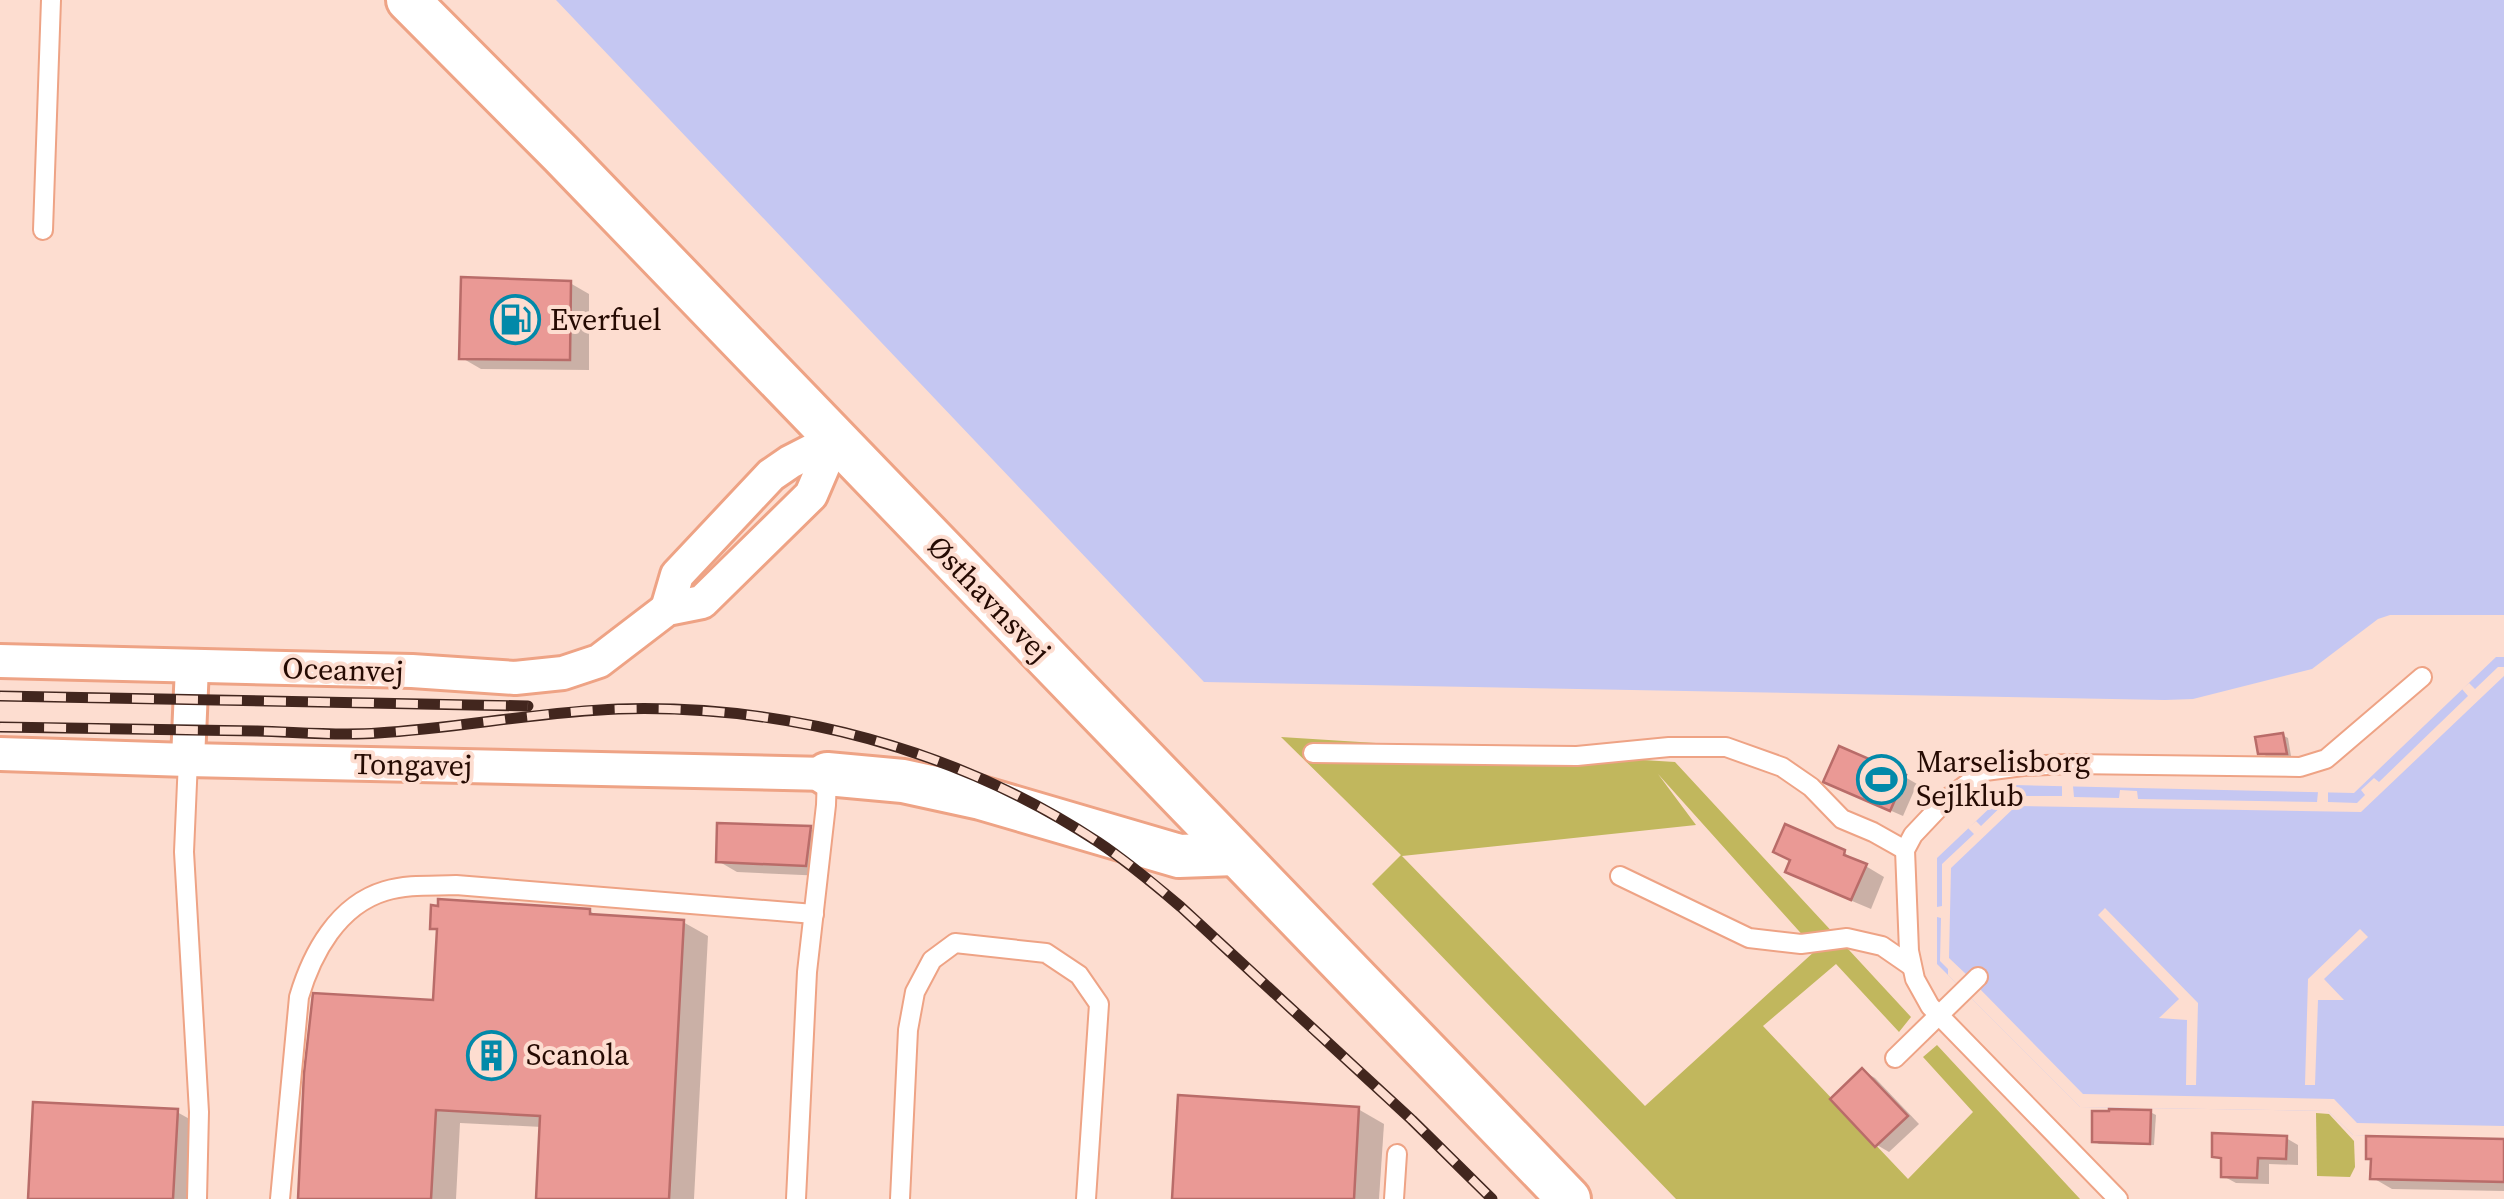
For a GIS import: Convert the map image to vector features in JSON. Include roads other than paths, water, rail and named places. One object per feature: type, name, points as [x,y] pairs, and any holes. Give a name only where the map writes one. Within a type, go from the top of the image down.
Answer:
[{"type":"street","name":"Østhavnsvej","points":[[408,0],[562,154],[1568,1199]]},
{"type":"street","name":"Oceanvej","points":[[0,661],[412,671],[515,678],[563,673],[599,661],[667,609],[677,574],[771,475],[835,439]]},
{"type":"street","points":[[188,760],[192,666]]},
{"type":"street","name":"Tongavej","points":[[0,754],[827,774]]},
{"type":"street","points":[[827,774],[903,781],[982,798],[1180,856],[1236,854]]},
{"type":"lane","points":[[43,230],[51,0]]},
{"type":"lane","points":[[2118,1199],[1921,993],[1911,966],[1904,850],[1948,798],[1984,771],[2070,764],[2300,767],[2326,758],[2422,677]]},
{"type":"lane","points":[[1313,753],[1577,756],[1726,747],[1782,767],[1811,787],[1842,819],[1904,850]]},
{"type":"lane","points":[[188,760],[184,852],[199,1112],[197,1199]]},
{"type":"lane","points":[[796,1199],[807,972],[827,774]]},
{"type":"lane","points":[[1620,876],[1748,938],[1800,944],[1846,938],[1882,946],[1911,966]]},
{"type":"lane","points":[[280,1199],[299,997],[307,970],[322,942],[358,904],[384,891],[456,884],[814,914]]},
{"type":"lane","points":[[900,1199],[908,1030],[915,992],[932,960],[955,943],[1046,952],[1079,975],[1100,1004],[1086,1199]]},
{"type":"lane","points":[[1894,1058],[1978,977]]},
{"type":"lane","points":[[1394,1199],[1397,1154]]},
{"type":"water","points":[[556,0],[2504,0],[2504,615],[2390,615],[2378,619],[2312,669],[2193,699],[1204,682]]},
{"type":"water","points":[[2496,657],[2504,657],[2504,1139],[2353,1135],[2328,1111],[2080,1107],[1937,964],[1937,858],[2014,785],[2354,793]]},
{"type":"railway","points":[[0,696],[528,706]]},
{"type":"railway","points":[[0,727],[363,734],[588,711],[681,709],[807,724],[929,758],[1044,809],[1131,866],[1181,907],[1412,1120],[1492,1199]]},
{"type":"place","name":"Everfuel","points":[[515,320]]},
{"type":"place","name":"Marselisborg Sejlklub","points":[[1881,779]]},
{"type":"place","name":"Scanola","points":[[491,1055]]}]
